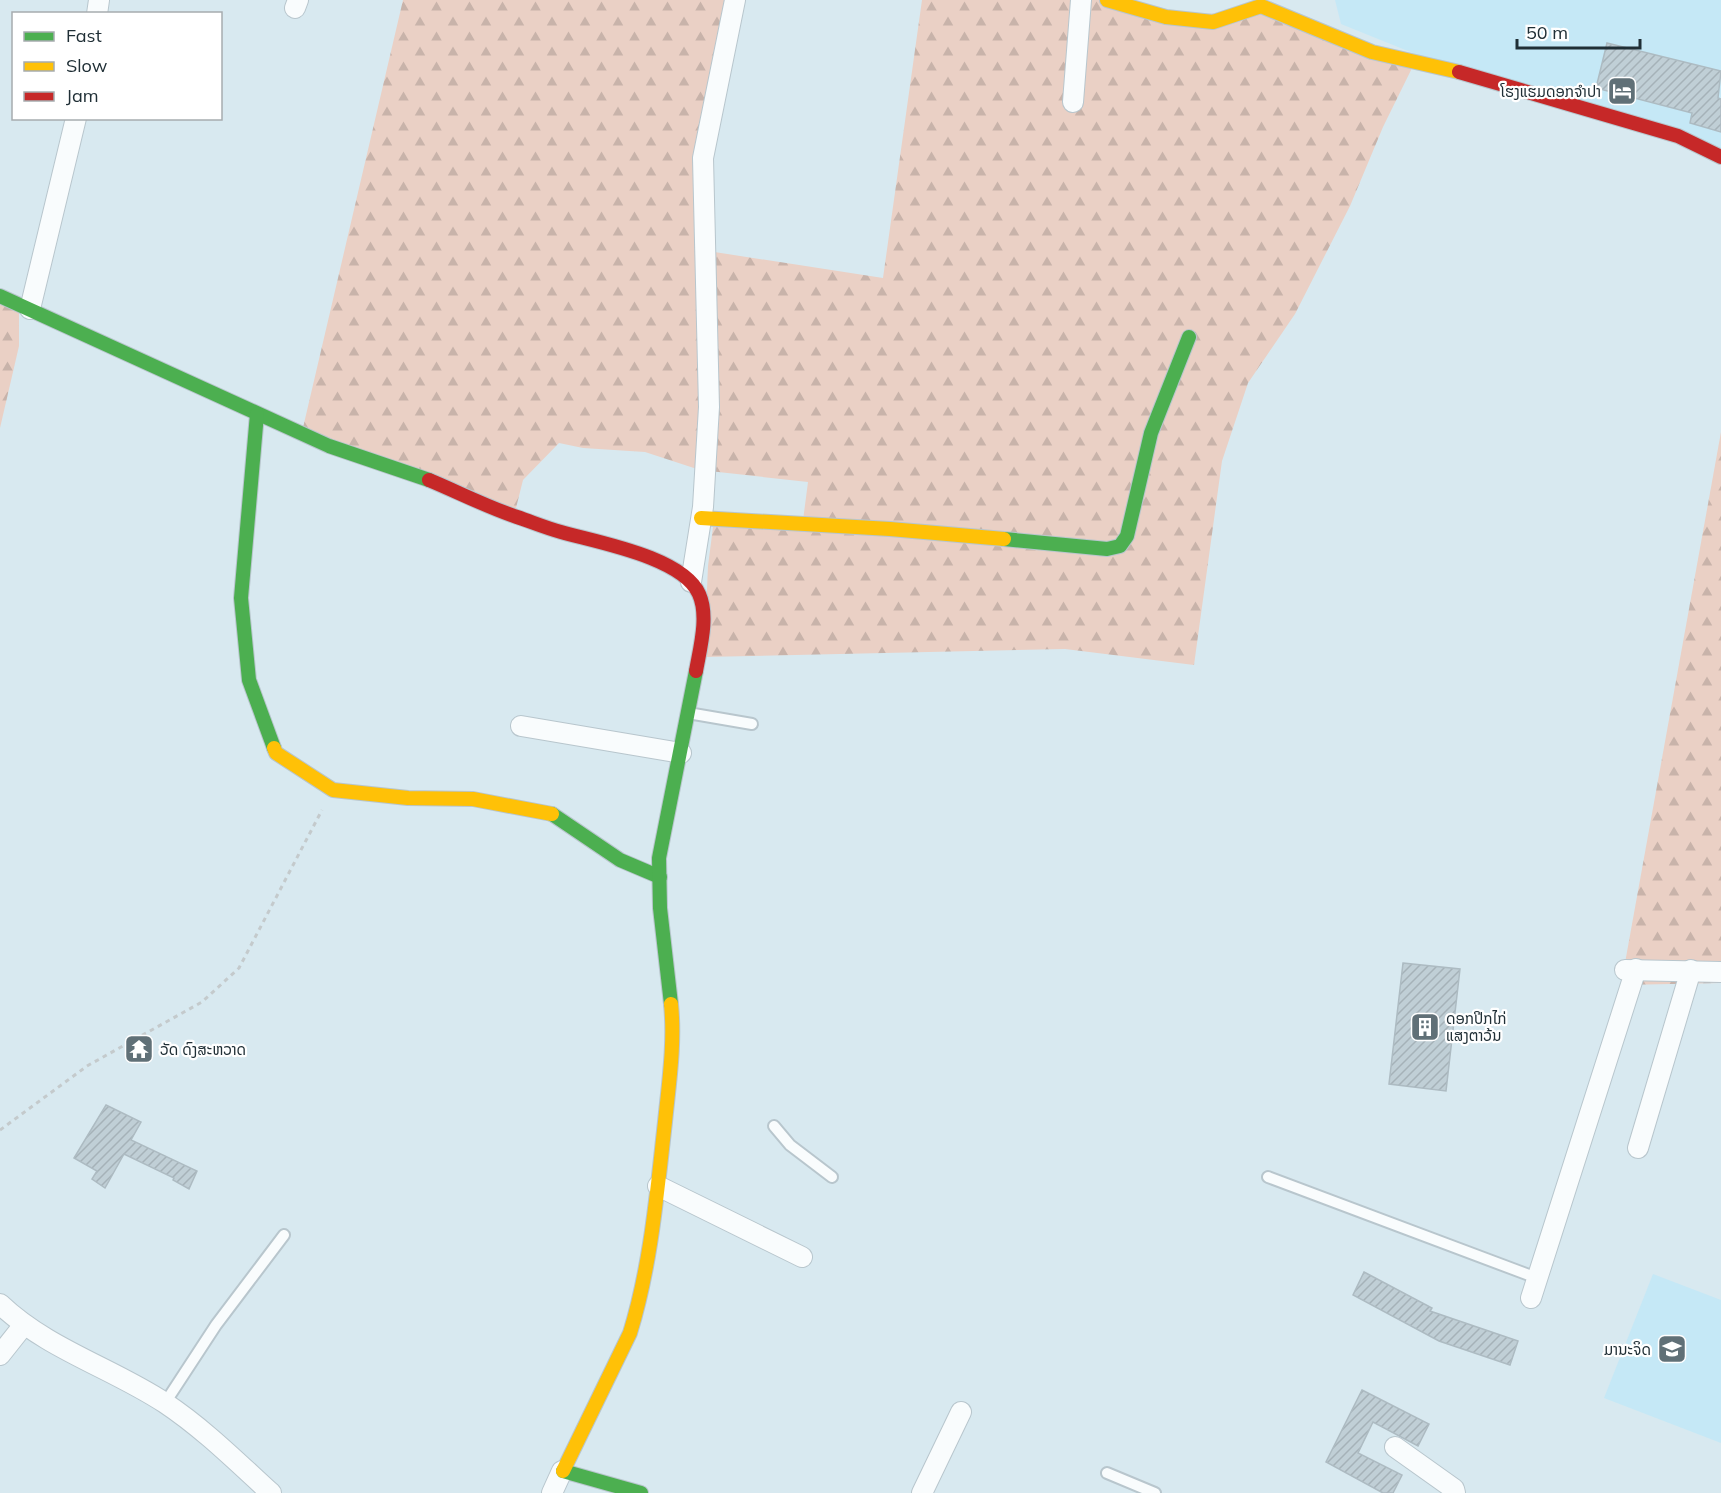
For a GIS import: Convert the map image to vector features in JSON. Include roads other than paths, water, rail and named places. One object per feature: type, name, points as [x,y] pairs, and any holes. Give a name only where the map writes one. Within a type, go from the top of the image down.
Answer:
[{"type":"street","points":[[691,582],[701,518],[709,407],[703,158],[735,0]]},
{"type":"street","points":[[1073,102],[1081,0]]},
{"type":"street","points":[[1107,0],[1166,17],[1213,22],[1262,3],[1372,52],[1460,72],[1678,136],[1721,157]]},
{"type":"street","points":[[30,309],[76,120]]},
{"type":"street","points":[[0,296],[257,414],[302,432],[329,447],[430,480],[514,516],[561,532],[607,542],[656,560],[691,582],[699,594],[703,611],[700,650],[659,858],[660,908],[674,1033],[658,1186],[637,1310],[630,1333],[596,1407],[552,1493]]},
{"type":"street","points":[[701,518],[890,529],[1107,549],[1120,546],[1127,536],[1152,433],[1189,337]]},
{"type":"street","points":[[257,414],[241,598],[249,680],[276,753],[333,790],[408,798],[473,799],[555,815],[620,860],[660,877]]},
{"type":"street","points":[[522,726],[681,753]]},
{"type":"street","points":[[1531,1298],[1630,969],[1721,972]]},
{"type":"street","points":[[1638,1148],[1691,970]]},
{"type":"street","points":[[658,1186],[802,1257]]},
{"type":"street","points":[[0,1304],[23,1326],[165,1403],[213,1440],[271,1493]]},
{"type":"street","points":[[0,1355],[23,1326]]},
{"type":"street","points":[[922,1493],[961,1412]]},
{"type":"street","points":[[1395,1447],[1454,1489],[1455,1493]]},
{"type":"street","points":[[562,1471],[641,1493]]},
{"type":"lane","points":[[688,713],[752,724]]},
{"type":"lane","points":[[774,1126],[790,1145],[832,1177]]},
{"type":"lane","points":[[1268,1177],[1537,1278]]},
{"type":"lane","points":[[165,1403],[216,1325],[284,1235]]},
{"type":"lane","points":[[1107,1473],[1155,1493]]},
{"type":"place","name":"ໂຮງແຮມດອກຈຳປາ","points":[[1622,91]]},
{"type":"place","name":"ດອກປີກໄກ່ ແສງຕາວ້ນ","points":[[1425,1027]]},
{"type":"place","name":"ວັດ ດົງສະຫວາດ","points":[[139,1049]]},
{"type":"place","name":"ມານະຈິດ","points":[[1672,1349]]}]
